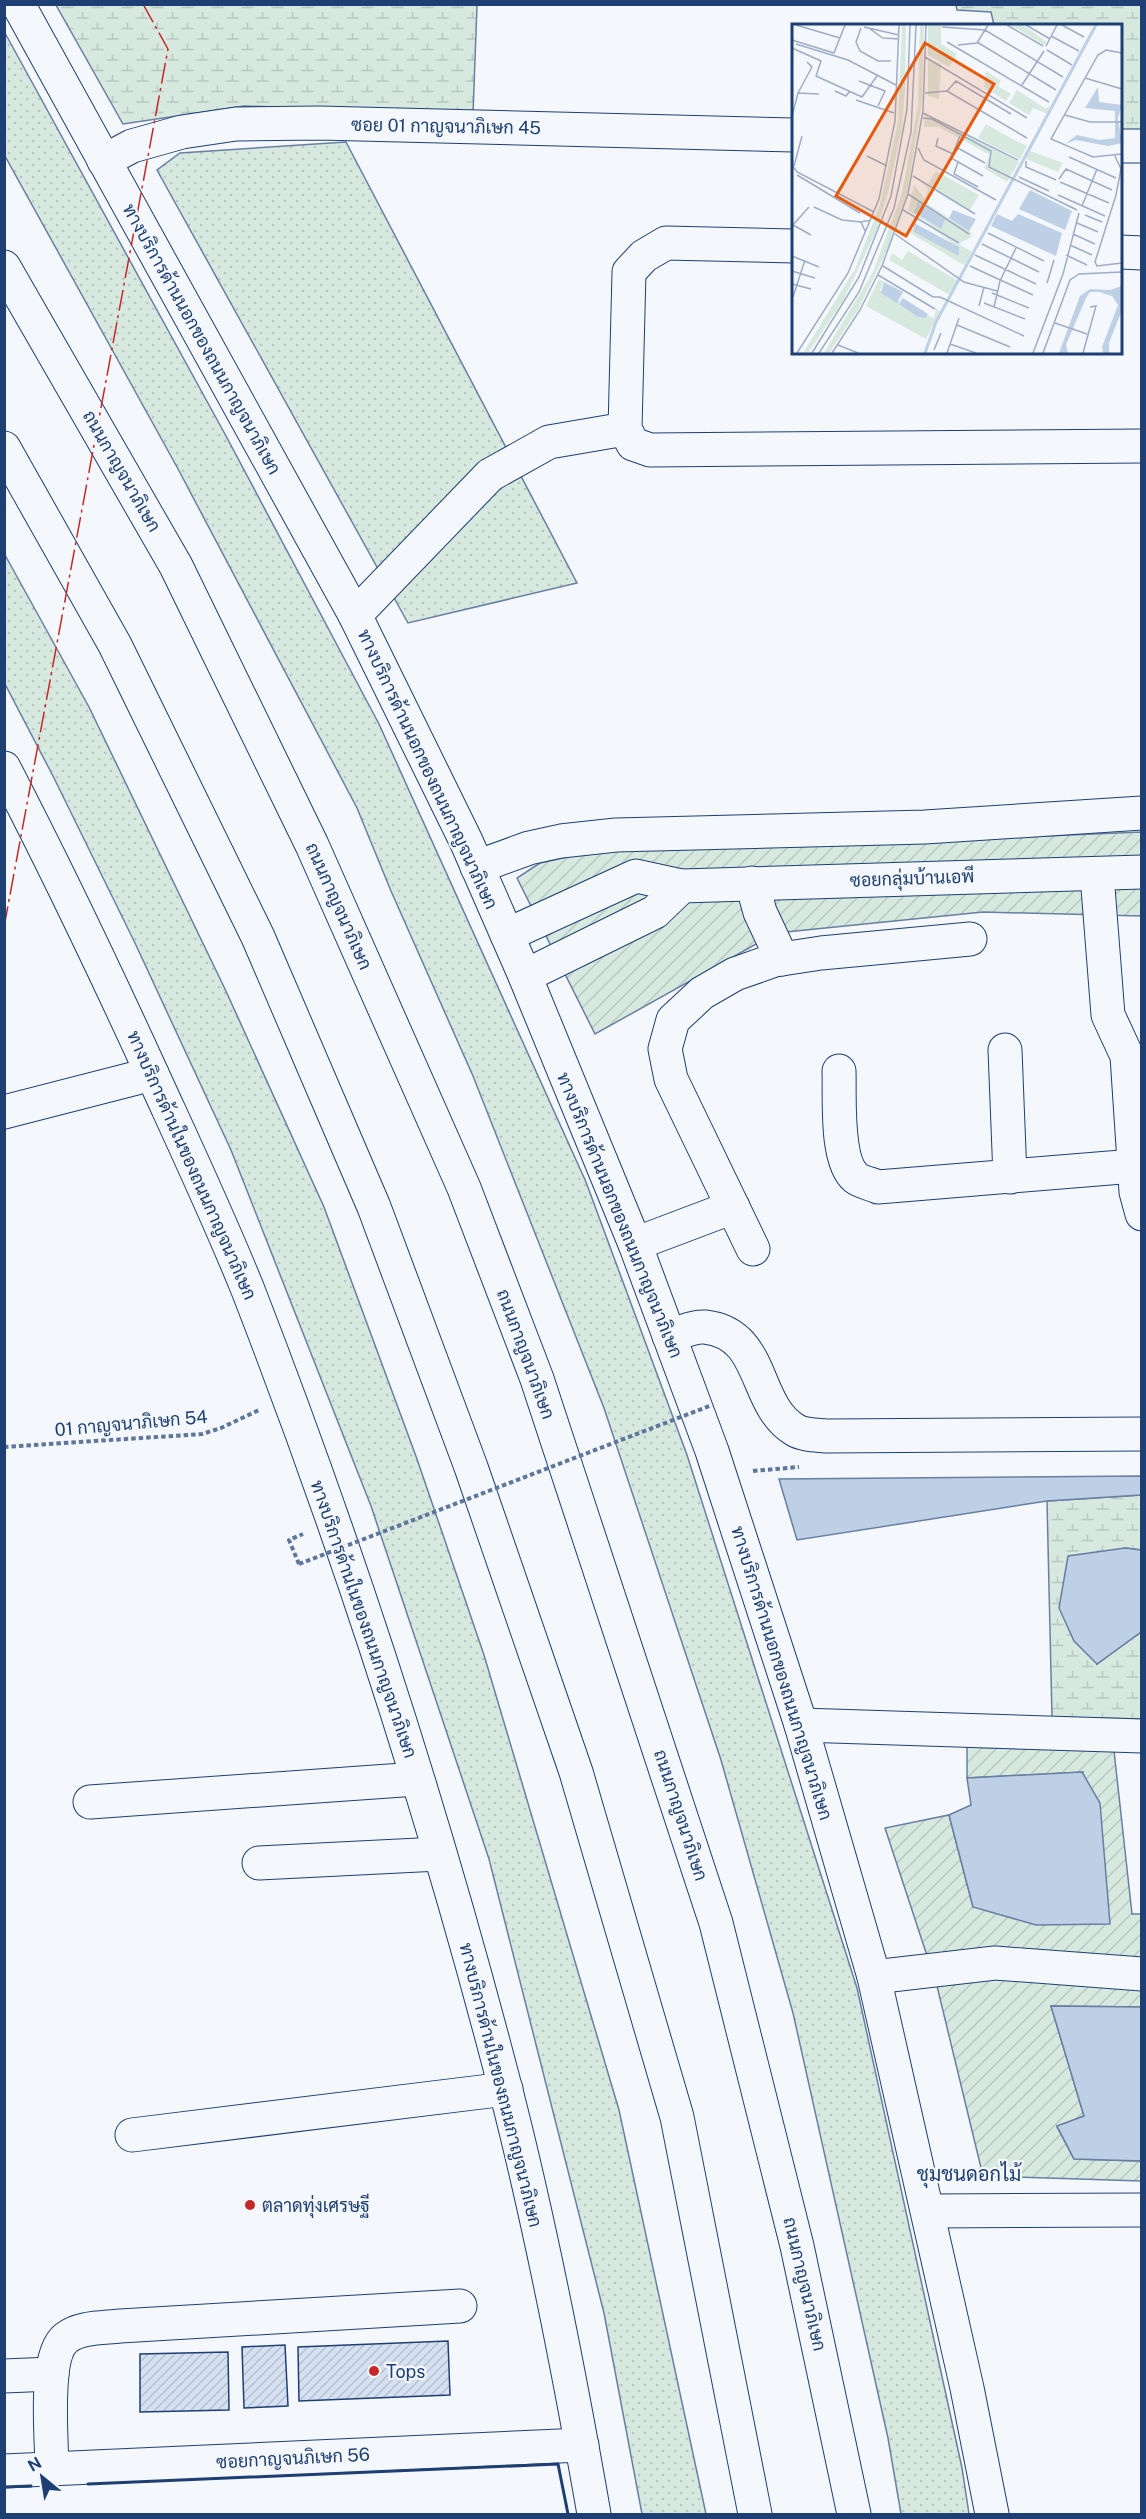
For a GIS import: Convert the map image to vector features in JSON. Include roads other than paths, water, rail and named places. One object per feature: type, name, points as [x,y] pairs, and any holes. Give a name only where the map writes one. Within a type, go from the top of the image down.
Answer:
[{"type":"main road","name":"ทางบริการด้านนอกของถนนกาญจนาภิเษก","points":[[18,4],[355,615],[477,867],[525,975],[635,1244],[712,1451],[801,1725],[874,1977],[967,2388],[992,2514]]},
{"type":"main road","name":"ซอย 01 กาญจนาภิเษก 45","points":[[104,161],[132,146],[182,132],[236,124],[319,123],[792,135]]},
{"type":"main road","points":[[1122,146],[1142,146]]},
{"type":"main road","points":[[792,246],[666,243],[644,256],[629,272],[625,429],[633,444],[650,450],[1142,446]]},
{"type":"main road","points":[[1122,252],[1142,253]]},
{"type":"main road","name":"ถนนกาญจนาภิเษก","points":[[4,267],[176,566],[312,844],[464,1188],[529,1358],[716,1923],[797,2246],[854,2514]]},
{"type":"main road","points":[[355,615],[490,475],[549,442],[625,429]]},
{"type":"main road","points":[[4,448],[115,645],[258,937],[374,1207],[471,1467],[576,1772],[677,2117],[755,2514]]},
{"type":"main road","name":"ทางบริการด้านในของถนนกาญจนาภิเษก","points":[[4,768],[102,963],[197,1170],[246,1287],[287,1395],[383,1667],[506,2090],[542,2251],[594,2514]]},
{"type":"main road","points":[[477,867],[529,848],[561,841],[616,835],[925,827],[1142,813]]},
{"type":"main road","name":"ซอยกลุ่มบ้านเอพี","points":[[507,935],[636,876],[682,886],[1142,873]]},
{"type":"main road","points":[[1097,875],[1108,1015],[1134,1056],[1134,1166],[1136,1192],[1142,1214]]},
{"type":"main road","points":[[752,883],[760,912],[782,959]]},
{"type":"main road","points":[[525,975],[654,912],[682,886]]},
{"type":"main road","points":[[753,1249],[671,1079],[665,1049],[673,1020],[702,993],[735,974],[782,959],[821,952],[970,939]]},
{"type":"main road","points":[[1005,1050],[1010,1177]]},
{"type":"main road","points":[[839,1071],[842,1141],[846,1164],[856,1178],[878,1187],[1134,1166]]},
{"type":"main road","points":[[4,1112],[152,1074]]},
{"type":"main road","points":[[635,1244],[733,1207]]},
{"type":"main road","points":[[669,1336],[703,1327],[729,1334],[742,1344],[774,1409],[784,1422],[797,1432],[826,1436],[1142,1434]]},
{"type":"main road","points":[[801,1725],[1142,1736]]},
{"type":"main road","points":[[90,1802],[417,1779]]},
{"type":"main road","points":[[259,1863],[439,1854]]},
{"type":"main road","points":[[874,1977],[995,1963],[1142,1974]]},
{"type":"main road","points":[[132,2135],[506,2090]]},
{"type":"main road","points":[[928,2211],[1142,2210]]},
{"type":"main road","points":[[52,2469],[52,2374],[60,2344],[64,2339],[81,2330],[460,2306]]},
{"type":"main road","points":[[4,2376],[52,2374]]},
{"type":"main road","name":"ซอยกาญจนภิเษก 56","points":[[4,2470],[582,2445]]},
{"type":"water","points":[[1141,1476],[1141,1495],[1047,1501],[797,1540],[779,1479]]},
{"type":"water","points":[[1125,1548],[1141,1550],[1141,1632],[1097,1664],[1074,1641],[1059,1608],[1068,1556]]},
{"type":"water","points":[[1082,1772],[1100,1803],[1110,1924],[1036,1925],[973,1907],[949,1815],[971,1805],[967,1778]]},
{"type":"water","points":[[1051,2006],[1141,2007],[1141,2161],[1074,2159],[1057,2126],[1084,2116]]},
{"type":"place","name":"ตลาดทุ่งเศรษฐี","points":[[250,2205]]},
{"type":"place","name":"Tops","points":[[374,2371]]},
{"type":"district","name":"ชุมชนดอกไม้","points":[[969,2174]]}]
